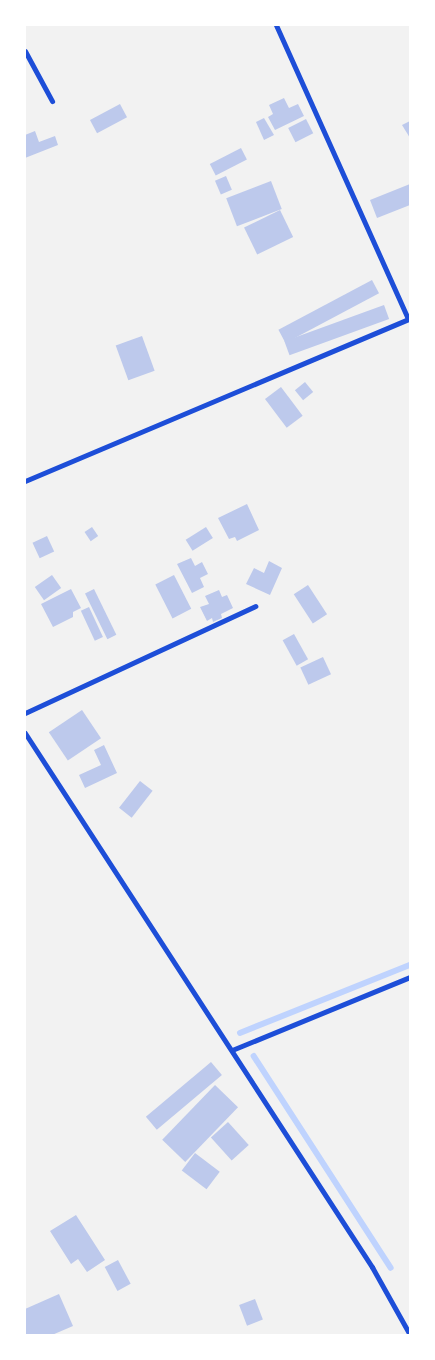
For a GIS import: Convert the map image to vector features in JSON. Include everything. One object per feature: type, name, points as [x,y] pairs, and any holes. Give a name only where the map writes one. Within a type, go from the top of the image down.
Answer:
[{"type":"street","points":[[25,481],[409,318],[276,25]]},
{"type":"street","points":[[25,51],[52,101]]},
{"type":"street","points":[[25,713],[255,606]]},
{"type":"street","points":[[25,733],[372,1267],[410,1335]]},
{"type":"street","points":[[232,1050],[410,977]]},
{"type":"building","points":[[284,98],[289,108],[298,104],[304,116],[275,130],[268,117],[273,114],[269,105]]},
{"type":"building","points":[[120,104],[127,117],[97,133],[90,120]]},
{"type":"building","points":[[264,118],[274,135],[264,140],[256,122]]},
{"type":"building","points":[[306,119],[313,133],[295,142],[288,128]]},
{"type":"building","points":[[410,121],[410,138],[402,125]]},
{"type":"building","points":[[35,131],[39,142],[55,136],[58,145],[25,158],[25,135]]},
{"type":"building","points":[[241,148],[247,160],[216,175],[210,164]]},
{"type":"building","points":[[226,176],[232,190],[221,194],[215,181]]},
{"type":"building","points":[[271,181],[282,209],[237,226],[226,198]]},
{"type":"building","points":[[410,184],[410,205],[377,218],[370,200]]},
{"type":"building","points":[[280,210],[293,237],[257,254],[244,228]]},
{"type":"building","points":[[372,280],[379,293],[285,343],[278,330]]},
{"type":"building","points":[[384,305],[389,319],[290,355],[284,341]]},
{"type":"building","points":[[142,336],[155,371],[128,380],[116,346]]},
{"type":"building","points":[[305,382],[313,392],[303,400],[295,390]]},
{"type":"building","points":[[281,387],[303,416],[287,428],[265,399]]},
{"type":"building","points":[[247,504],[259,530],[237,541],[235,537],[229,539],[218,518]]},
{"type":"building","points":[[92,527],[98,536],[91,541],[85,532]]},
{"type":"building","points":[[206,527],[213,538],[193,551],[186,540]]},
{"type":"building","points":[[47,536],[54,551],[40,558],[32,543]]},
{"type":"building","points":[[191,558],[195,566],[202,562],[208,574],[200,578],[204,587],[192,593],[177,564]]},
{"type":"building","points":[[269,561],[282,568],[270,595],[246,584],[254,568],[264,573]]},
{"type":"building","points":[[52,575],[61,588],[44,600],[35,587]]},
{"type":"building","points":[[174,575],[191,609],[173,618],[155,585]]},
{"type":"building","points":[[308,585],[327,614],[313,624],[294,594]]},
{"type":"building","points":[[71,589],[81,608],[73,612],[73,617],[53,627],[41,604]]},
{"type":"building","points":[[94,589],[116,635],[107,639],[85,593]]},
{"type":"building","points":[[219,590],[222,597],[227,595],[233,608],[221,614],[222,618],[213,622],[212,618],[207,621],[200,607],[209,604],[205,596]]},
{"type":"building","points":[[89,607],[103,637],[95,641],[81,611]]},
{"type":"building","points":[[294,634],[308,659],[297,666],[283,640]]},
{"type":"building","points":[[323,657],[331,674],[308,685],[300,668]]},
{"type":"building","points":[[82,710],[101,738],[68,761],[49,732]]},
{"type":"building","points":[[104,745],[117,773],[85,788],[79,775],[101,765],[94,750]]},
{"type":"building","points":[[140,781],[153,791],[132,818],[119,808]]},
{"type":"building","points":[[211,1062],[222,1075],[157,1130],[146,1117]]},
{"type":"building","points":[[215,1085],[238,1107],[185,1162],[162,1140]]},
{"type":"building","points":[[228,1122],[249,1145],[232,1160],[211,1137]]},
{"type":"building","points":[[195,1153],[220,1172],[207,1189],[182,1171]]},
{"type":"building","points":[[76,1215],[105,1260],[87,1272],[78,1259],[71,1264],[50,1231]]},
{"type":"building","points":[[118,1260],[131,1284],[117,1291],[105,1267]]},
{"type":"building","points":[[59,1294],[73,1326],[52,1335],[25,1335],[25,1309]]},
{"type":"building","points":[[255,1299],[263,1320],[247,1326],[239,1305]]},
{"type":"waterway","points":[[240,1033],[410,965]]},
{"type":"waterway","points":[[254,1056],[391,1268]]}]
